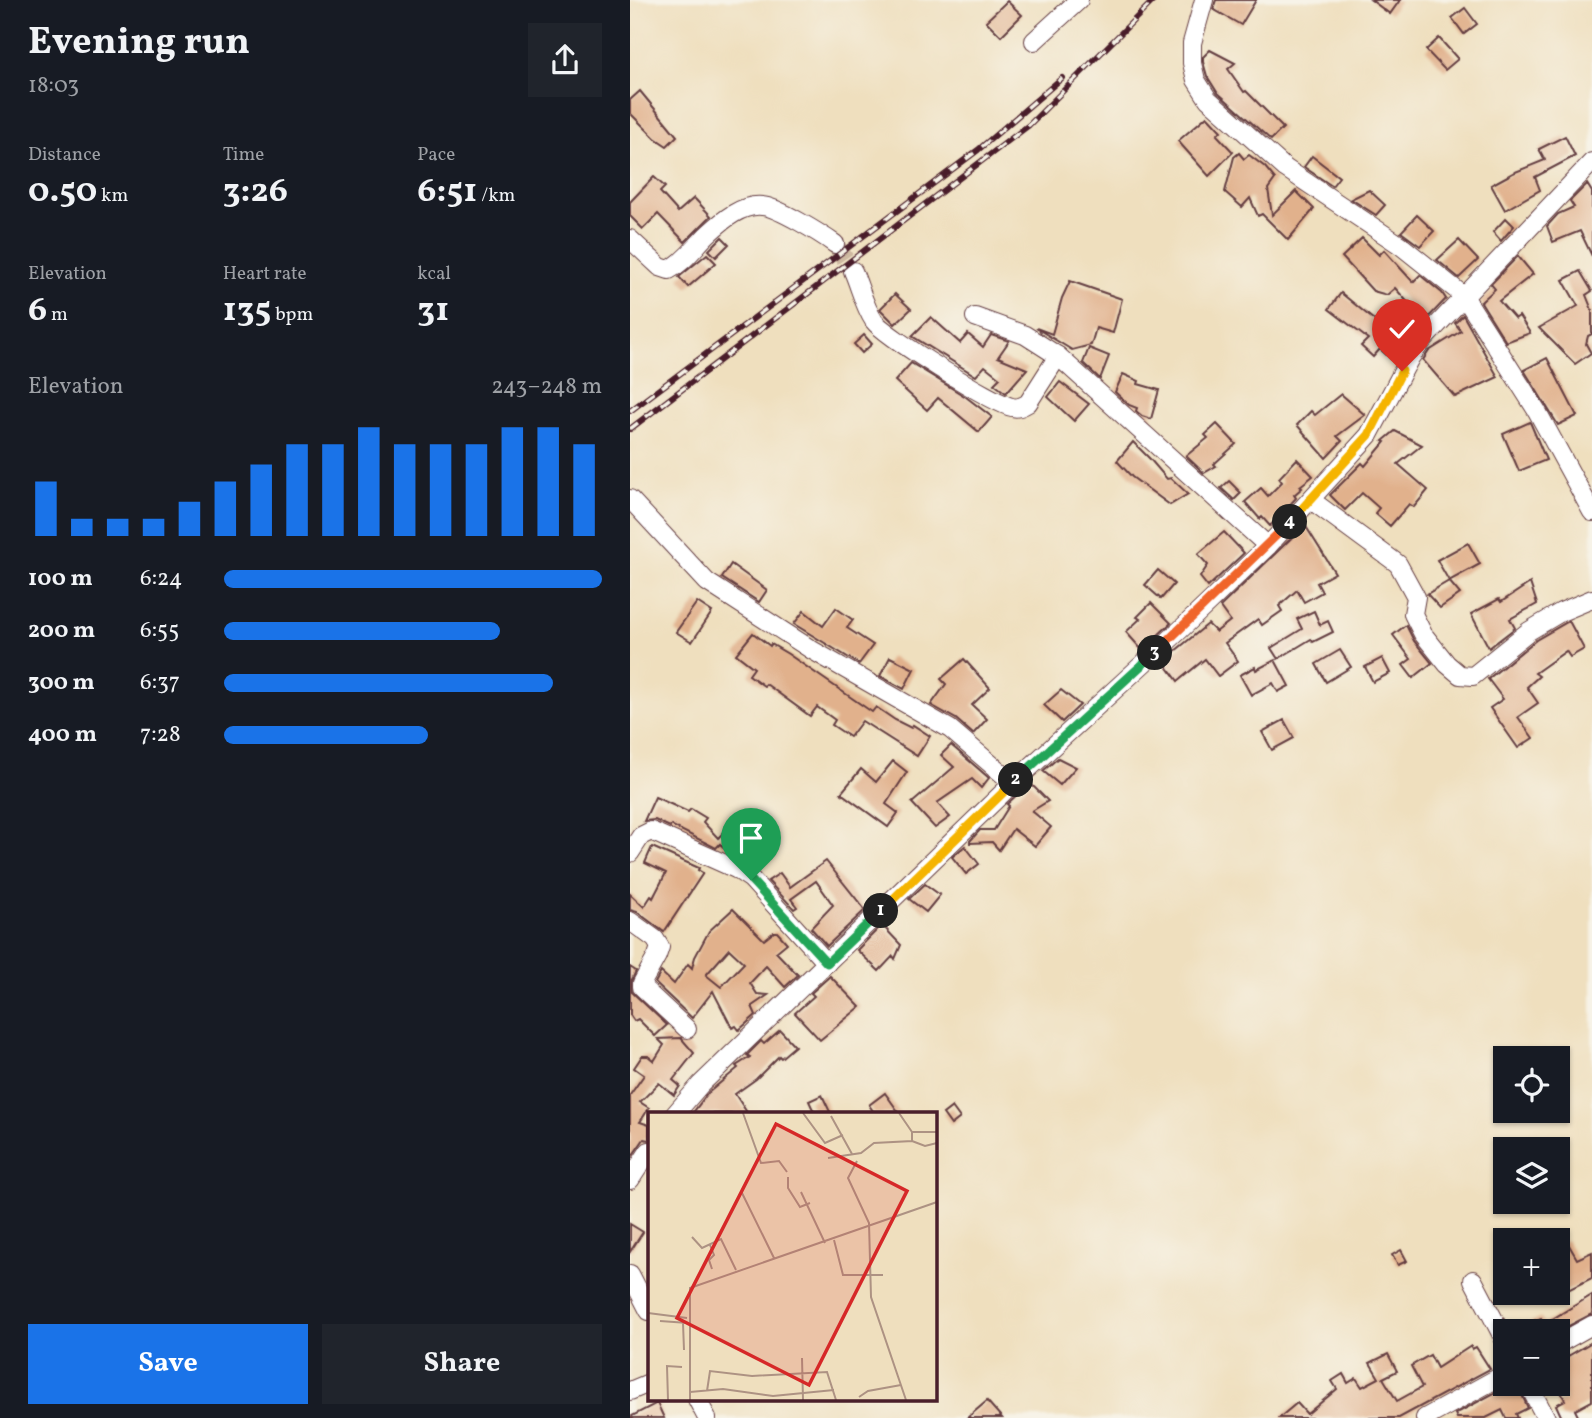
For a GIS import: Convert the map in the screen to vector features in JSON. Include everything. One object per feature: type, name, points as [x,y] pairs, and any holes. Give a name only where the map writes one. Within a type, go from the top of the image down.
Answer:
[{"type":"street","points":[[1034,41],[1079,0]]},
{"type":"street","points":[[1204,0],[1192,43],[1192,63],[1196,80],[1208,99],[1286,168],[1401,245],[1464,296],[1537,411],[1592,512]]},
{"type":"street","points":[[677,1112],[699,1085],[1013,783],[1268,546],[1369,435],[1410,358],[1423,340],[1592,162]]},
{"type":"street","points":[[630,239],[660,267],[669,270],[683,261],[710,231],[738,211],[764,205],[835,244]]},
{"type":"street","points":[[853,271],[874,320],[881,328],[900,343],[1012,407],[1021,407],[1028,403],[1058,356]]},
{"type":"street","points":[[975,317],[1025,335],[1058,356],[1268,546]]},
{"type":"street","points":[[630,499],[707,582],[812,650],[950,729],[1013,783]]},
{"type":"street","points":[[1311,500],[1398,564],[1416,597],[1413,614],[1423,634],[1447,664],[1460,675],[1474,676],[1529,631],[1561,612],[1592,599]]},
{"type":"street","points":[[630,853],[641,836],[651,831],[736,869],[764,893],[827,963]]},
{"type":"street","points":[[630,920],[655,939],[660,947],[642,987],[687,1029]]},
{"type":"street","points":[[630,1180],[648,1153]]},
{"type":"street","points":[[630,1275],[648,1309]]},
{"type":"street","points":[[1473,1280],[1493,1319]]},
{"type":"street","points":[[1570,1337],[1592,1325]]},
{"type":"street","points":[[1425,1418],[1493,1381]]},
{"type":"street","points":[[630,1391],[648,1383]]},
{"type":"street","points":[[1534,1396],[1546,1418]]},
{"type":"street","points":[[697,1400],[706,1418]]},
{"type":"building","points":[[1216,0],[1256,0],[1241,25],[1213,9]]},
{"type":"building","points":[[1371,0],[1400,0],[1390,14]]},
{"type":"building","points":[[1007,1],[1022,15],[1001,36],[986,21]]},
{"type":"building","points":[[1465,8],[1477,24],[1464,34],[1452,18]]},
{"type":"building","points":[[1439,38],[1458,59],[1445,70],[1426,50]]},
{"type":"building","points":[[1210,50],[1235,63],[1228,69],[1244,92],[1283,128],[1271,140],[1217,92],[1207,76],[1203,62],[1203,57]]},
{"type":"building","points":[[640,91],[677,136],[667,146],[630,113],[630,100]]},
{"type":"building","points":[[1207,116],[1221,131],[1217,135],[1233,152],[1209,176],[1178,141]]},
{"type":"building","points":[[1565,136],[1575,156],[1535,177],[1540,190],[1505,210],[1491,185],[1545,160],[1539,149]]},
{"type":"building","points":[[1239,153],[1244,159],[1249,155],[1275,179],[1268,189],[1272,215],[1296,191],[1314,209],[1288,240],[1262,214],[1258,216],[1250,198],[1242,207],[1225,192],[1234,157]]},
{"type":"building","points":[[1312,156],[1339,177],[1332,186],[1304,167]]},
{"type":"building","points":[[654,177],[665,187],[660,192],[678,212],[694,198],[711,216],[685,242],[658,214],[643,229],[630,216],[630,202]]},
{"type":"building","points":[[1587,184],[1592,192],[1592,256],[1580,231],[1553,242],[1547,226],[1558,214],[1574,207],[1570,201]]},
{"type":"building","points":[[1369,190],[1385,205],[1376,215],[1351,199]]},
{"type":"building","points":[[1417,215],[1434,231],[1420,246],[1401,232]]},
{"type":"building","points":[[1506,218],[1514,226],[1501,241],[1493,232]]},
{"type":"building","points":[[722,237],[729,244],[716,257],[709,250]]},
{"type":"building","points":[[1362,238],[1379,255],[1384,250],[1413,282],[1420,275],[1446,299],[1402,345],[1404,347],[1393,361],[1380,349],[1373,357],[1361,346],[1368,339],[1329,309],[1341,293],[1385,329],[1411,306],[1395,288],[1387,295],[1373,291],[1342,257]]},
{"type":"building","points":[[1459,240],[1478,260],[1459,278],[1437,260]]},
{"type":"building","points":[[707,254],[716,263],[688,287],[679,277]]},
{"type":"building","points":[[1518,256],[1533,274],[1499,301],[1515,319],[1519,316],[1530,333],[1506,342],[1481,302],[1495,289],[1491,284]]},
{"type":"building","points":[[1580,271],[1592,291],[1586,295],[1592,310],[1592,334],[1588,336],[1586,344],[1591,353],[1575,364],[1539,328],[1578,306],[1563,280]]},
{"type":"building","points":[[1070,281],[1122,299],[1113,333],[1096,328],[1091,345],[1072,350],[1036,328],[1052,334],[1062,298]]},
{"type":"building","points":[[895,294],[911,309],[895,324],[880,309]]},
{"type":"building","points":[[1463,315],[1498,377],[1455,397],[1423,360],[1429,351],[1461,331],[1455,323]]},
{"type":"building","points":[[931,317],[960,343],[968,334],[983,347],[991,335],[1009,341],[998,357],[1027,369],[1006,393],[994,384],[1000,378],[985,366],[976,376],[912,336]]},
{"type":"building","points":[[864,335],[872,344],[862,353],[854,344]]},
{"type":"building","points":[[1089,348],[1109,356],[1100,379],[1083,363]]},
{"type":"building","points":[[1547,358],[1577,416],[1558,425],[1524,370]]},
{"type":"building","points":[[911,363],[966,397],[992,417],[979,432],[938,398],[927,410],[895,381]]},
{"type":"building","points":[[1123,374],[1139,381],[1138,384],[1159,390],[1151,419],[1142,416],[1136,411],[1137,408],[1129,405],[1115,392]]},
{"type":"building","points":[[1060,382],[1089,404],[1074,421],[1048,397]]},
{"type":"building","points":[[1341,394],[1365,415],[1337,436],[1342,441],[1326,458],[1297,425],[1311,411],[1315,415]]},
{"type":"building","points":[[1530,422],[1546,460],[1519,471],[1503,434]]},
{"type":"building","points":[[1217,424],[1236,444],[1214,464],[1216,466],[1204,473],[1186,456],[1208,438],[1205,435]]},
{"type":"building","points":[[1395,431],[1422,445],[1398,464],[1428,490],[1414,507],[1409,504],[1390,526],[1375,513],[1379,508],[1362,493],[1345,510],[1330,495],[1362,463],[1365,466],[1385,442],[1383,441]]},
{"type":"building","points":[[1133,442],[1167,479],[1171,478],[1188,494],[1170,505],[1132,477],[1117,461]]},
{"type":"building","points":[[1297,459],[1313,476],[1300,486],[1302,488],[1294,495],[1296,498],[1270,526],[1245,502],[1261,488],[1268,496],[1282,482],[1279,478]]},
{"type":"building","points":[[1229,481],[1241,493],[1234,500],[1221,488]]},
{"type":"building","points":[[1305,525],[1335,573],[1317,583],[1322,592],[1304,602],[1297,590],[1279,606],[1282,611],[1262,625],[1258,619],[1225,643],[1238,661],[1218,676],[1205,659],[1178,681],[1163,661],[1208,624],[1216,632],[1230,621],[1220,607]]},
{"type":"building","points":[[1224,532],[1244,553],[1208,587],[1200,577],[1208,565],[1198,554]]},
{"type":"building","points":[[1468,543],[1480,564],[1449,581],[1437,560]]},
{"type":"building","points":[[731,564],[767,590],[759,602],[722,578]]},
{"type":"building","points":[[1158,570],[1174,584],[1161,599],[1145,585]]},
{"type":"building","points":[[1449,581],[1460,594],[1440,608],[1427,594]]},
{"type":"building","points":[[1530,583],[1537,604],[1510,619],[1515,628],[1489,648],[1471,614],[1499,599],[1501,602]]},
{"type":"building","points":[[697,602],[712,612],[692,642],[676,632]]},
{"type":"building","points":[[1151,603],[1171,623],[1142,650],[1126,632],[1140,619],[1137,617]]},
{"type":"building","points":[[836,608],[853,620],[847,628],[873,645],[859,664],[794,624],[804,611],[823,626]]},
{"type":"building","points":[[1314,611],[1320,625],[1328,621],[1333,632],[1313,642],[1311,639],[1278,659],[1271,648],[1302,629],[1297,619]]},
{"type":"building","points":[[1569,621],[1584,649],[1570,657],[1566,651],[1535,673],[1539,676],[1527,687],[1538,703],[1518,717],[1533,738],[1518,748],[1490,708],[1503,699],[1488,679],[1536,640]]},
{"type":"building","points":[[1406,625],[1414,641],[1432,663],[1413,678],[1403,665],[1411,659],[1393,635]]},
{"type":"building","points":[[753,633],[872,712],[876,707],[895,720],[911,728],[913,725],[930,736],[917,756],[862,721],[850,737],[832,725],[835,720],[817,707],[810,716],[749,675],[754,668],[736,654]]},
{"type":"building","points":[[1340,650],[1351,667],[1326,682],[1316,664]]},
{"type":"building","points":[[890,657],[914,669],[904,689],[880,676]]},
{"type":"building","points":[[1382,658],[1390,673],[1373,682],[1365,667]]},
{"type":"building","points":[[964,659],[990,688],[972,705],[987,719],[973,734],[956,719],[931,705],[946,684],[941,679]]},
{"type":"building","points":[[1275,660],[1289,686],[1278,692],[1273,683],[1251,695],[1240,675]]},
{"type":"building","points":[[1061,690],[1080,705],[1062,722],[1044,705]]},
{"type":"building","points":[[1284,720],[1294,738],[1272,750],[1262,732]]},
{"type":"building","points":[[951,745],[989,778],[981,788],[972,779],[937,803],[950,817],[935,828],[912,803],[954,767],[941,755]]},
{"type":"building","points":[[1058,758],[1076,767],[1060,785],[1043,771]]},
{"type":"building","points":[[893,761],[907,772],[886,804],[898,813],[888,827],[841,793],[861,769],[876,782]]},
{"type":"building","points":[[1030,783],[1048,801],[1032,811],[1051,827],[1035,846],[1013,829],[999,850],[992,842],[970,843],[980,830],[994,830],[1009,806],[1007,804]]},
{"type":"building","points":[[655,797],[688,812],[691,809],[706,818],[703,822],[718,838],[732,824],[739,832],[734,837],[742,845],[732,855],[720,844],[716,848],[671,825],[670,827],[655,820],[644,821]]},
{"type":"building","points":[[965,846],[979,864],[966,874],[952,857]]},
{"type":"building","points":[[652,847],[699,868],[703,873],[664,932],[637,912],[630,910],[630,894],[644,907],[651,896],[653,898],[666,873],[645,863]]},
{"type":"building","points":[[826,861],[865,910],[827,946],[811,928],[833,905],[816,881],[791,899],[797,907],[794,909],[768,881],[780,873],[790,887]]},
{"type":"building","points":[[925,884],[940,895],[926,912],[909,899]]},
{"type":"building","points":[[733,909],[764,940],[777,932],[787,943],[776,952],[798,975],[785,987],[766,966],[750,983],[757,994],[768,995],[752,1006],[756,1015],[739,1030],[736,1026],[732,1028],[713,991],[692,1018],[655,983],[661,972],[674,984],[688,964],[692,968],[709,931]],"holes":[[[729,949],[744,963],[721,987],[706,975]]]},
{"type":"building","points":[[882,925],[901,945],[895,959],[893,956],[879,971],[857,950]]},
{"type":"building","points":[[630,967],[636,971],[631,982],[632,992],[667,1025],[655,1036],[630,1015]]},
{"type":"building","points":[[830,976],[860,1007],[820,1040],[795,1013],[814,996],[811,993]]},
{"type":"building","points":[[780,1030],[795,1046],[781,1058],[779,1056],[756,1079],[735,1094],[747,1112],[694,1112],[708,1093],[738,1068],[736,1066],[750,1057],[747,1055],[761,1041],[764,1044]]},
{"type":"building","points":[[681,1038],[694,1053],[673,1080],[680,1086],[674,1095],[659,1083],[640,1102],[649,1108],[640,1122],[648,1125],[648,1140],[644,1139],[630,1159],[630,1095],[644,1075],[634,1068],[642,1056],[648,1056],[654,1061],[664,1045],[658,1039]]},
{"type":"building","points":[[885,1093],[899,1112],[874,1112],[869,1105]]},
{"type":"building","points":[[822,1095],[830,1112],[814,1112],[809,1101]]},
{"type":"building","points":[[952,1107],[960,1118],[951,1125],[943,1114]]},
{"type":"building","points":[[630,1224],[643,1232],[630,1252]]},
{"type":"building","points":[[1570,1247],[1577,1259],[1592,1252],[1592,1278],[1570,1289]]},
{"type":"building","points":[[1401,1250],[1407,1261],[1398,1265],[1392,1255]]},
{"type":"building","points":[[1592,1295],[1592,1314],[1570,1325],[1570,1319],[1552,1319]]},
{"type":"building","points":[[1592,1342],[1592,1401],[1575,1410],[1579,1418],[1562,1418],[1556,1405],[1565,1400],[1563,1396],[1570,1396],[1570,1355]]},
{"type":"building","points":[[1471,1346],[1472,1349],[1476,1347],[1490,1369],[1399,1418],[1279,1418],[1297,1403],[1307,1414],[1337,1389],[1332,1381],[1343,1374],[1348,1383],[1356,1378],[1362,1387],[1379,1378],[1370,1363],[1388,1354],[1397,1371],[1383,1378],[1397,1401],[1422,1387],[1411,1366],[1430,1355],[1437,1368]]},
{"type":"building","points":[[1493,1394],[1493,1396],[1522,1396],[1528,1408],[1516,1414],[1518,1418],[1506,1418],[1502,1410],[1486,1418],[1457,1418],[1455,1414]]},
{"type":"building","points":[[987,1401],[1002,1418],[967,1418]]},
{"type":"building","points":[[657,1403],[664,1418],[630,1418],[630,1417]]},
{"type":"tunnel","points":[[835,244],[853,271]]},
{"type":"railway","points":[[630,429],[1029,125],[1154,0]]},
{"type":"railway","points":[[630,411],[978,150],[1062,78]]},
{"type":"route","points":[[751,880],[827,963],[1013,783],[1268,546],[1360,447],[1379,418],[1402,371]]}]
